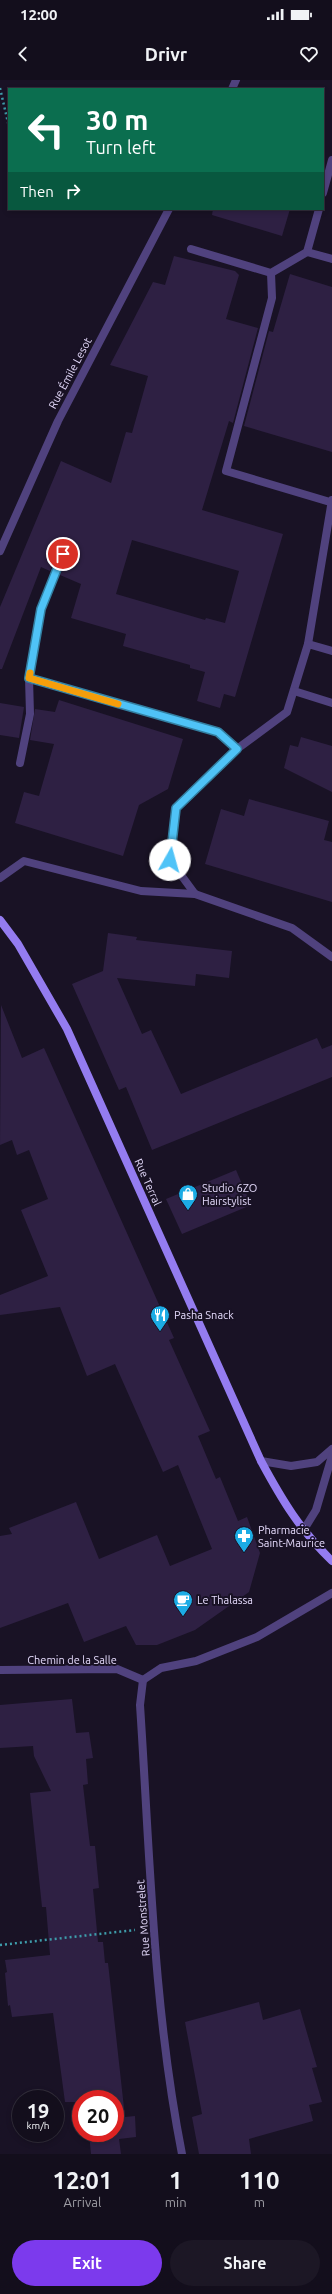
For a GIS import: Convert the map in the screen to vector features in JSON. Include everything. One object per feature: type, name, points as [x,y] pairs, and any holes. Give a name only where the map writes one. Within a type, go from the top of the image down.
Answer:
[{"type":"street","points":[[324,189],[332,160]]},
{"type":"street","name":"Rue Émile Lesot","points":[[0,552],[58,422],[168,210]]},
{"type":"street","points":[[191,249],[271,273],[307,252],[319,210]]},
{"type":"street","points":[[307,252],[332,259]]},
{"type":"street","points":[[195,894],[170,860],[176,808],[237,749],[288,712],[308,644],[331,501],[226,472],[272,298],[271,273]]},
{"type":"street","points":[[20,763],[30,714],[29,678],[41,609],[63,554]]},
{"type":"street","points":[[308,644],[332,651]]},
{"type":"street","points":[[29,678],[218,732],[237,749]]},
{"type":"street","points":[[294,691],[332,703]]},
{"type":"street","points":[[0,878],[24,861],[140,891],[195,894],[292,928],[332,957]]},
{"type":"street","name":"Rue Terral","points":[[0,920],[18,944],[67,1029],[261,1462],[290,1514],[303,1531],[332,1561]]},
{"type":"street","points":[[261,1462],[291,1466],[317,1462],[332,1449]]},
{"type":"street","points":[[303,1531],[316,1510],[332,1456]]},
{"type":"street","points":[[143,1680],[161,1668],[196,1661],[257,1637],[332,1592]]},
{"type":"street","name":"Chemin de la Salle","points":[[0,1670],[117,1669],[143,1680]]},
{"type":"street","name":"Rue Monstrelet","points":[[143,1680],[140,1705],[154,1928],[173,2107],[182,2154]]},
{"type":"path","points":[[0,88],[8,124]]},
{"type":"path","points":[[0,1945],[154,1928]]},
{"type":"building","points":[[213,210],[290,210],[282,236],[212,215]]},
{"type":"building","points":[[174,256],[235,271],[239,275],[226,319],[258,328],[233,423],[229,421],[202,510],[283,534],[235,697],[224,694],[220,708],[197,701],[205,672],[190,668],[190,665],[123,646],[126,634],[71,618],[81,584],[60,575],[68,556],[65,549],[58,552],[50,571],[41,567],[2,669],[0,669],[0,607],[61,461],[111,483],[126,432],[132,433],[148,376],[110,365],[153,282],[165,285]],"holes":[[[132,540],[239,571],[225,623],[206,618],[205,620],[116,594]]]},
{"type":"building","points":[[290,274],[332,287],[332,452],[244,426],[269,331],[273,332]]},
{"type":"building","points":[[59,700],[183,739],[168,789],[139,805],[123,856],[15,823],[24,792],[39,796],[54,744],[30,740],[35,709],[55,712]]},
{"type":"building","points":[[0,703],[24,707],[19,738],[0,735]]},
{"type":"building","points":[[301,737],[332,746],[332,792],[284,768],[290,745],[298,747]]},
{"type":"building","points":[[249,799],[329,821],[324,840],[332,842],[332,902],[205,864],[221,809],[244,816]]},
{"type":"building","points":[[108,933],[137,937],[136,940],[232,951],[229,978],[196,974],[195,986],[117,978],[142,1034],[151,1030],[181,1094],[317,1038],[322,1049],[332,1045],[332,1077],[152,1150],[126,1087],[119,1090],[72,984],[103,971]]},
{"type":"building","points":[[1,1005],[22,1058],[44,1048],[174,1338],[169,1340],[210,1431],[198,1436],[216,1479],[220,1477],[238,1521],[247,1517],[260,1553],[249,1592],[195,1630],[157,1645],[136,1645],[126,1626],[84,1642],[68,1603],[0,1628],[0,1536],[12,1534],[9,1528],[76,1502],[99,1559],[157,1535],[170,1566],[212,1549],[178,1465],[163,1472],[115,1364],[87,1376],[60,1307],[0,1315],[0,1295],[48,1276],[21,1210],[48,1199],[29,1150],[17,1155],[12,1140],[0,1145]]},
{"type":"building","points":[[236,1170],[251,1205],[182,1234],[166,1199]]},
{"type":"building","points":[[72,1699],[76,1733],[89,1732],[93,1758],[86,1759],[88,1784],[83,1785],[90,1846],[95,1846],[99,1888],[93,1889],[98,1942],[103,1942],[105,1963],[108,1963],[122,2090],[72,2090],[72,2102],[65,2102],[53,2013],[12,2017],[10,2005],[8,2006],[5,1973],[7,1972],[5,1960],[50,1955],[46,1907],[42,1907],[30,1793],[51,1791],[34,1756],[33,1746],[0,1748],[0,1705]]},
{"type":"building","points":[[259,2002],[263,2020],[300,2009],[317,2067],[312,2068],[322,2102],[309,2105],[313,2121],[249,2139],[251,2154],[199,2154],[192,2117],[202,2114],[185,2022]]},
{"type":"building","points":[[124,2108],[125,2117],[135,2116],[136,2137],[124,2138]]},
{"type":"building","points":[[90,2142],[119,2142],[121,2154],[91,2154]]},
{"type":"slow traffic","points":[[30,673],[29,678],[118,704]]},
{"type":"place","name":"Studio 6ZO Hairstylist","points":[[188,1211]]},
{"type":"place","name":"Pasha Snack","points":[[160,1332]]},
{"type":"place","name":"Pharmacie Saint-Maurice","points":[[244,1553]]},
{"type":"place","name":"Le Thalassa","points":[[183,1617]]},
{"type":"route","points":[[63,554],[41,609],[29,678],[218,732],[237,749],[176,808],[170,860]]}]
